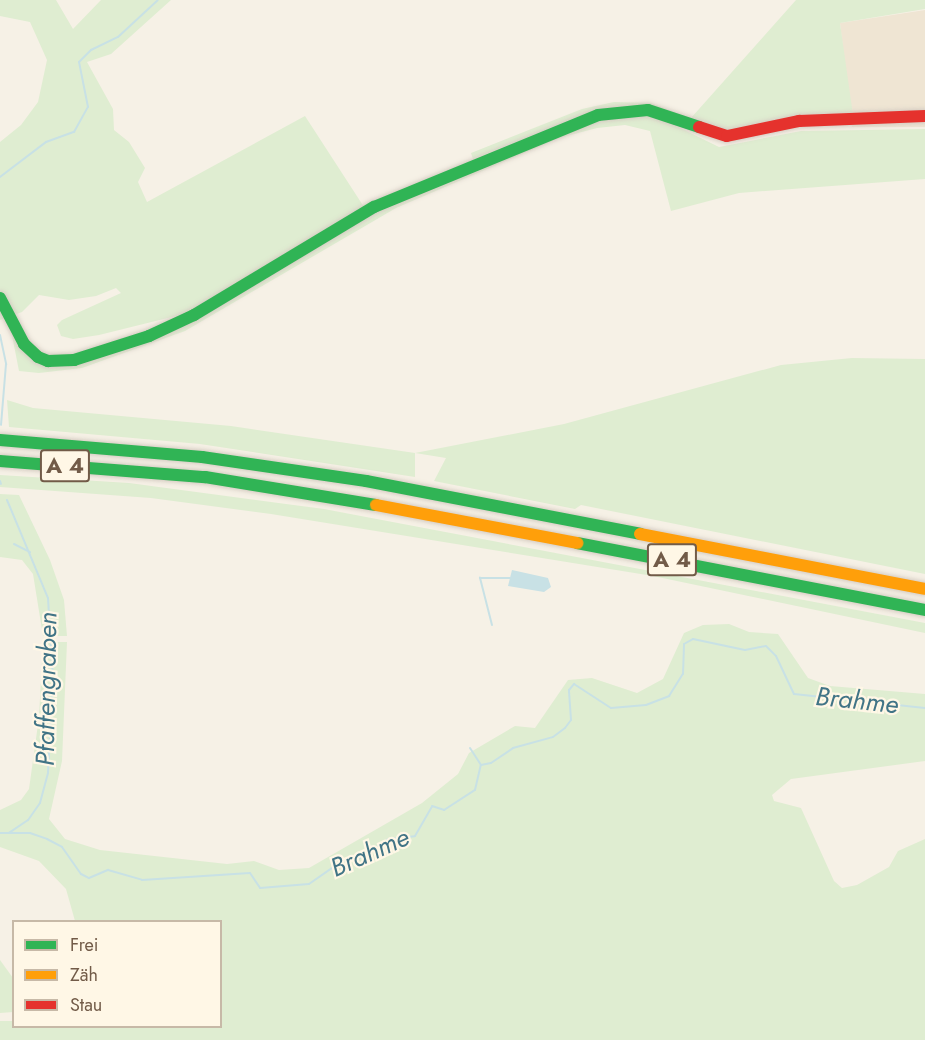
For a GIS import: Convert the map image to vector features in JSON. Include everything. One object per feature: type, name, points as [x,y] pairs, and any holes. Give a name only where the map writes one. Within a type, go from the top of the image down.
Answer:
[{"type":"main road","points":[[0,298],[24,344],[38,357],[48,362],[74,360],[149,336],[194,315],[374,207],[598,115],[629,108],[648,110],[727,136],[799,121],[925,116]]},
{"type":"main road","name":"A 4","points":[[6,440],[202,456],[407,488],[925,589]]},
{"type":"main road","name":"A 4","points":[[5,462],[205,477],[394,506],[925,610]]},
{"type":"shaded area","points":[[925,10],[925,127],[852,127],[840,23]]},
{"type":"green space","points":[[0,0],[56,0],[73,29],[101,0],[171,0],[111,54],[87,62],[113,109],[114,130],[129,142],[145,168],[138,182],[147,202],[305,116],[364,207],[188,313],[99,335],[73,339],[61,336],[57,325],[62,320],[121,293],[116,288],[96,296],[69,300],[39,295],[22,312],[0,320],[0,142],[21,125],[38,102],[47,60],[30,22],[0,16]]},
{"type":"green space","points":[[796,0],[925,0],[925,9],[840,23],[853,115],[725,132],[674,114],[587,113],[473,159],[471,153],[582,109],[614,102],[651,103],[691,118]]},
{"type":"green space","points":[[636,113],[662,119],[719,147],[801,131],[925,129],[925,179],[739,193],[671,211],[650,131],[625,125],[597,128],[559,138],[396,208],[185,331],[82,368],[39,373],[19,371],[10,325],[26,354],[47,367],[65,367],[111,354],[382,207],[580,124]]},
{"type":"green space","points":[[852,358],[925,359],[925,574],[581,505],[575,509],[434,481],[446,458],[415,453],[564,424],[781,365]]},
{"type":"green space","points":[[7,400],[33,408],[231,426],[415,453],[415,477],[200,444],[9,427]]},
{"type":"green space","points":[[0,475],[129,483],[324,509],[925,623],[925,633],[653,576],[271,514],[151,498],[0,487]]},
{"type":"green space","points":[[0,494],[19,495],[50,560],[64,600],[67,636],[43,636],[33,574],[22,560],[0,557]]},
{"type":"green space","points":[[729,624],[749,632],[778,634],[808,678],[830,686],[925,694],[925,761],[791,779],[772,795],[774,801],[801,808],[834,881],[842,888],[857,885],[889,867],[898,851],[925,839],[925,1040],[0,1040],[0,1021],[12,1021],[12,1028],[222,1028],[222,920],[75,920],[66,889],[39,861],[0,847],[0,810],[21,800],[29,789],[39,717],[43,642],[67,642],[62,761],[49,819],[65,839],[100,850],[227,864],[254,861],[279,870],[309,868],[422,803],[458,774],[469,753],[515,726],[535,728],[568,680],[592,678],[637,693],[663,679],[684,633],[703,625]]},
{"type":"green space","points":[[0,960],[12,977],[12,1012],[0,1013]]},
{"type":"water","points":[[512,570],[548,578],[551,587],[544,592],[508,586]]},
{"type":"waterway","points":[[0,177],[46,142],[74,132],[88,107],[79,62],[91,50],[118,37],[158,0]]},
{"type":"waterway","name":"Pfaffengraben","points":[[0,335],[6,364],[1,425]]},
{"type":"waterway","name":"Pfaffengraben","points":[[7,500],[48,598],[53,680],[48,773],[40,803],[28,820],[9,833]]},
{"type":"waterway","points":[[14,544],[30,552]]},
{"type":"waterway","points":[[492,625],[480,578],[510,578]]},
{"type":"waterway","name":"Brahme","points":[[0,833],[30,833],[47,839],[62,847],[81,874],[89,878],[108,870],[142,880],[250,873],[260,888],[309,884],[342,861],[360,858],[388,839],[415,836],[432,806],[444,810],[475,790],[481,765],[491,763],[513,748],[553,737],[565,728],[571,720],[569,690],[574,684],[611,708],[646,705],[669,696],[683,674],[684,644],[693,639],[745,650],[766,646],[776,656],[794,694],[925,708]]},
{"type":"waterway","points":[[470,748],[481,765]]},
{"type":"traffic: fast","points":[[0,298],[24,344],[38,357],[48,361],[74,360],[149,336],[194,315],[374,207],[598,115],[648,110],[699,127]]},
{"type":"traffic: fast","points":[[0,440],[202,457],[366,481],[640,534]]},
{"type":"traffic: fast","points":[[0,461],[205,477],[376,505]]},
{"type":"traffic: fast","points":[[577,543],[925,610]]},
{"type":"traffic: slow","points":[[376,505],[577,543]]},
{"type":"traffic: slow","points":[[640,534],[925,589]]},
{"type":"traffic: jam","points":[[699,127],[727,136],[799,121],[925,116]]}]
